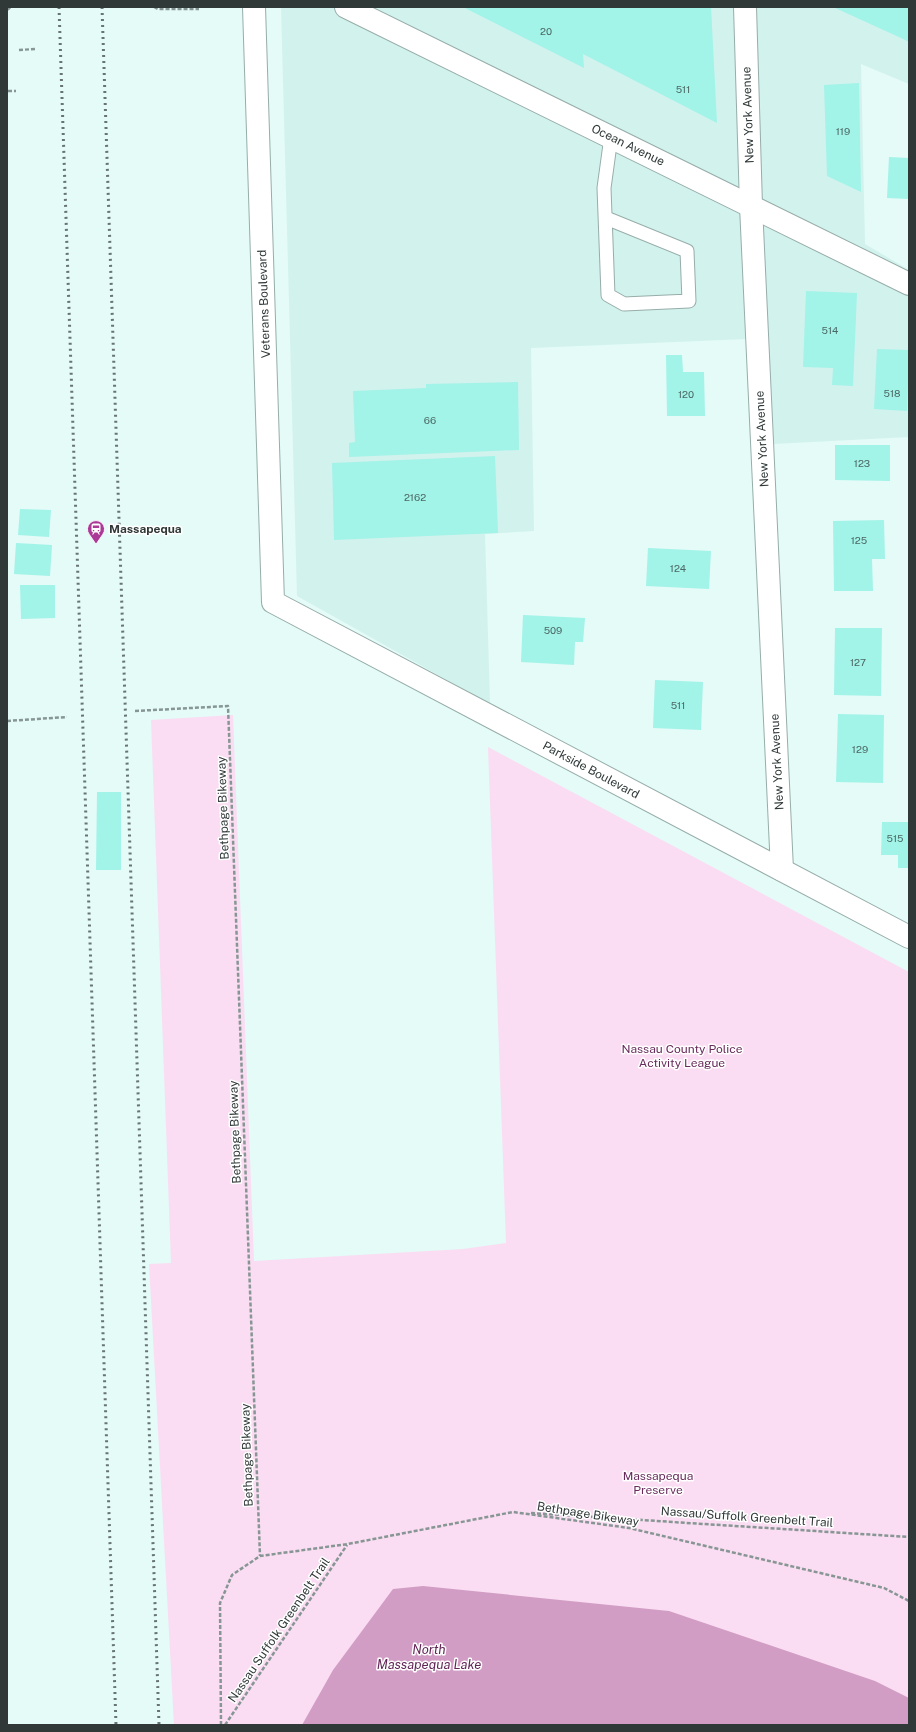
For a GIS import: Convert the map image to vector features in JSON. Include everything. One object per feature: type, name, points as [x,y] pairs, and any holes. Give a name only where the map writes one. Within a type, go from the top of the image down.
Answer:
[{"type":"street","name":"Veterans Boulevard","points":[[254,7],[273,602]]},
{"type":"street","name":"Ocean Avenue","points":[[346,7],[909,284]]},
{"type":"street","name":"New York Avenue","points":[[745,7],[751,206],[782,870]]},
{"type":"street","name":"Parkside Boulevard","points":[[273,602],[909,937]]},
{"type":"lane","points":[[606,218],[687,250],[690,301],[624,304],[608,295],[604,188],[611,137]]},
{"type":"path","points":[[7,10],[11,7]]},
{"type":"path","points":[[154,7],[199,9]]},
{"type":"path","points":[[19,50],[35,49]]},
{"type":"path","points":[[8,91],[16,91]]},
{"type":"path","name":"Bethpage Bikeway","points":[[135,711],[228,706],[260,1556]]},
{"type":"path","points":[[7,721],[67,717]]},
{"type":"path","name":"Bethpage Bikeway","points":[[221,1725],[220,1603],[232,1574],[260,1556],[348,1544],[513,1512],[629,1528],[884,1588],[909,1601]]},
{"type":"path","name":"Nassau/Suffolk Greenbelt Trail","points":[[513,1512],[909,1537]]},
{"type":"path","name":"Nassau Suffolk Greenbelt Trail","points":[[225,1725],[348,1544]]},
{"type":"shaded area","points":[[281,7],[909,7],[909,84],[861,64],[865,244],[909,270],[909,437],[773,444],[767,338],[531,348],[534,531],[485,534],[490,704],[297,596]]},
{"type":"green space","name":"Massapequa Preserve","points":[[233,715],[254,1261],[463,1249],[506,1243],[488,747],[909,972],[909,1725],[174,1725],[149,1264],[171,1263],[151,720]]},
{"type":"water","name":"North Massapequa Lake","points":[[423,1586],[669,1611],[875,1681],[909,1698],[909,1725],[302,1725],[333,1670],[393,1589]]},
{"type":"building","points":[[463,7],[711,7],[717,123],[583,54],[584,68]]},
{"type":"building","points":[[833,7],[909,7],[909,42],[901,38]]},
{"type":"building","points":[[859,83],[861,192],[827,176],[824,85]]},
{"type":"building","points":[[889,157],[909,158],[909,199],[887,198]]},
{"type":"building","points":[[806,291],[857,293],[853,386],[832,385],[833,368],[803,367]]},
{"type":"building","points":[[877,349],[909,350],[907,411],[874,409]]},
{"type":"building","points":[[666,355],[682,355],[683,372],[704,372],[705,416],[667,416]]},
{"type":"building","points":[[518,382],[519,450],[349,457],[349,443],[355,442],[353,391],[426,388],[426,384]]},
{"type":"building","points":[[835,445],[890,445],[890,481],[835,480]]},
{"type":"building","points":[[495,456],[498,533],[334,540],[332,463]]},
{"type":"building","points":[[20,509],[51,510],[49,537],[18,535]]},
{"type":"building","points":[[884,520],[885,559],[872,559],[873,591],[834,591],[833,521]]},
{"type":"building","points":[[16,543],[52,545],[50,576],[14,574]]},
{"type":"building","points":[[648,548],[711,551],[709,589],[646,586]]},
{"type":"building","points":[[20,585],[55,585],[55,618],[21,619]]},
{"type":"building","points":[[523,615],[585,618],[583,642],[575,642],[574,665],[521,662]]},
{"type":"building","points":[[835,628],[882,628],[881,696],[834,695]]},
{"type":"building","points":[[655,680],[703,682],[701,730],[653,728]]},
{"type":"building","points":[[838,714],[884,715],[883,783],[836,782]]},
{"type":"building","points":[[97,792],[121,792],[121,870],[96,870]]},
{"type":"building","points":[[882,822],[909,822],[909,868],[898,868],[898,855],[881,855]]},
{"type":"railway","points":[[59,7],[116,1725]]},
{"type":"railway","points":[[102,7],[159,1725]]},
{"type":"place","name":"Massapequa","points":[[96,544]]},
{"type":"park label","name":"Nassau County Police Activity League","points":[[682,1056]]}]
